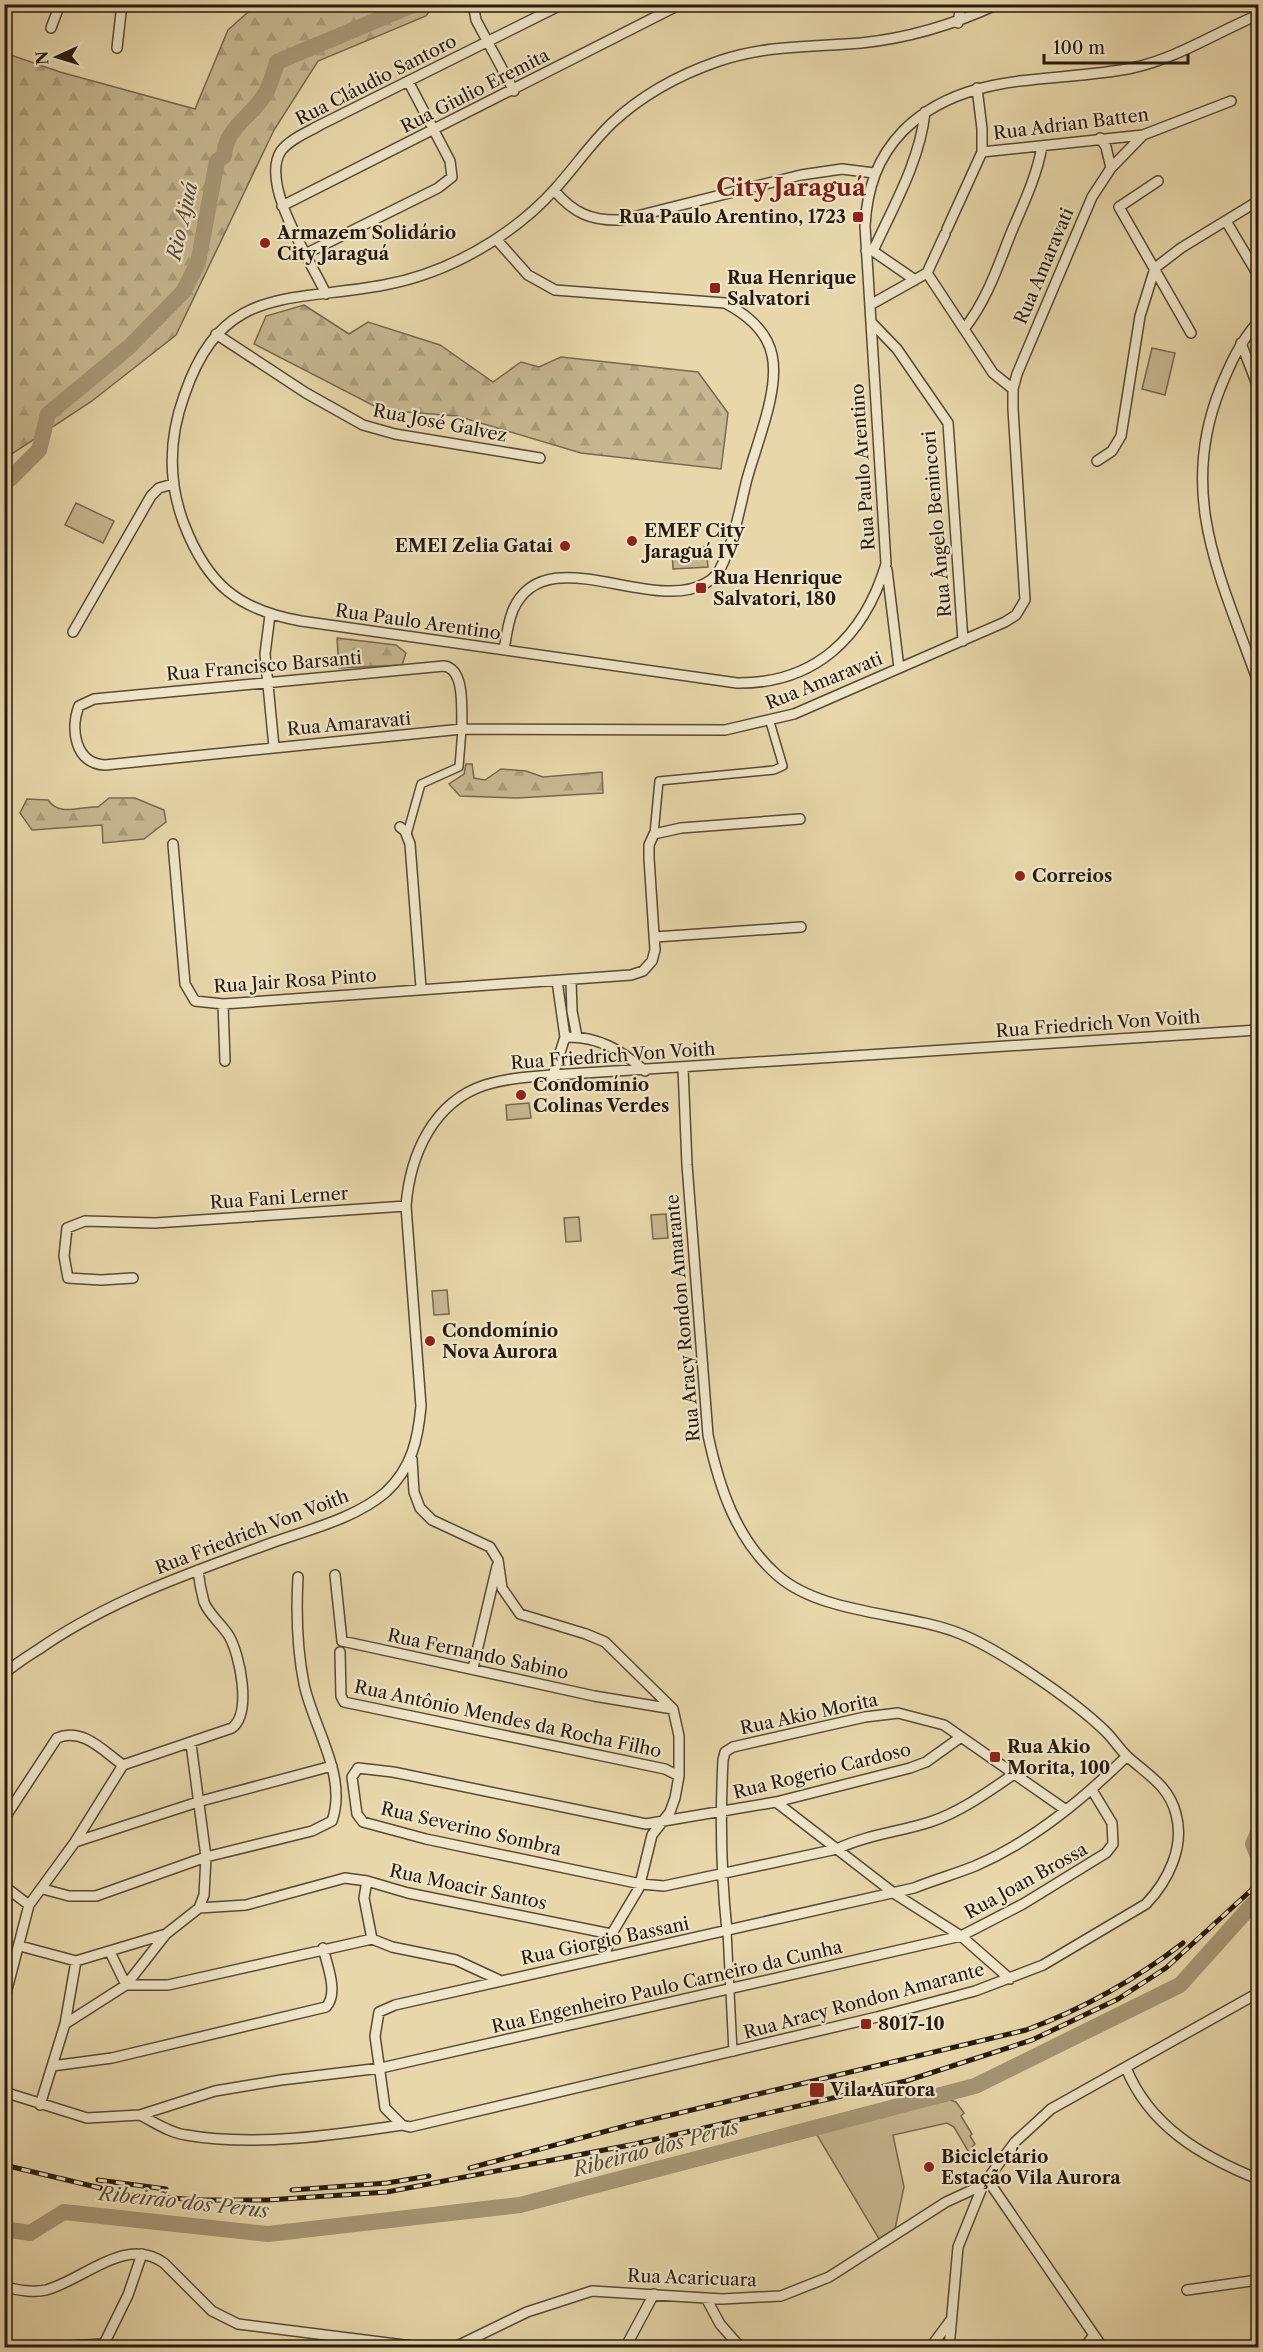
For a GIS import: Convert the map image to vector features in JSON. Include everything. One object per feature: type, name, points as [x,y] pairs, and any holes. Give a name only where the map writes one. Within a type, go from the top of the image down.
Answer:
[{"type":"street","points":[[51,28],[60,4]]},
{"type":"street","points":[[117,48],[122,4]]},
{"type":"street","points":[[473,4],[476,20],[514,91]]},
{"type":"street","name":"Rua Cláudio Santoro","points":[[326,294],[282,206],[276,186],[275,169],[281,152],[286,146],[320,125],[562,4]]},
{"type":"street","name":"Rua Giulio Eremita","points":[[282,206],[514,91],[659,9],[681,4]]},
{"type":"street","points":[[958,22],[961,4]]},
{"type":"street","name":"Rua Paulo Arentino","points":[[995,5],[958,22],[898,38],[770,48],[700,68],[648,96],[614,121],[554,190],[496,239],[459,260],[415,278],[285,299],[255,307],[229,322],[216,334],[196,365],[182,403],[173,444],[173,484],[186,529],[208,573],[230,594],[270,615],[323,625],[699,679],[745,683],[777,680],[801,672],[841,645],[870,605],[886,564],[866,211],[874,173],[891,145],[925,112],[948,99],[977,88],[1131,68],[1163,58],[1258,15]]},
{"type":"street","points":[[307,254],[447,182],[452,177],[453,168],[408,81]]},
{"type":"street","points":[[870,305],[927,273],[982,152],[977,88]]},
{"type":"street","name":"Rua Adrian Batten","points":[[982,152],[1143,135],[1231,100]]},
{"type":"street","points":[[915,280],[870,251],[920,141],[925,112]]},
{"type":"street","name":"Rua Amaravati","points":[[91,762],[99,765],[123,764],[462,729],[701,732],[770,722],[794,714],[1011,618],[1023,607],[1025,600],[1013,389],[1029,342],[1084,215],[1111,168],[1143,135]]},
{"type":"street","points":[[1100,138],[1106,147],[1111,168]]},
{"type":"street","points":[[964,329],[986,295],[1036,174],[1042,146]]},
{"type":"street","points":[[554,190],[569,207],[578,212],[603,220],[621,220],[809,173],[854,169],[874,173]]},
{"type":"street","points":[[1158,181],[1119,207],[1191,333]]},
{"type":"street","points":[[1097,461],[1112,450],[1121,436],[1140,316],[1155,268],[1258,201]]},
{"type":"street","points":[[1226,221],[1258,275]]},
{"type":"street","points":[[496,239],[528,275],[555,290],[725,303],[747,317],[764,337],[773,365],[771,390],[741,503],[726,554],[716,576],[697,588],[679,592],[574,578],[534,584],[518,601],[509,622],[504,650]]},
{"type":"street","points":[[927,273],[993,373],[1013,389]]},
{"type":"street","name":"Rua Ângelo Benincori","points":[[871,322],[897,349],[948,423],[963,641]]},
{"type":"street","points":[[1258,322],[1241,343],[1212,411],[1203,446],[1201,481],[1210,549],[1258,682]]},
{"type":"street","name":"Rua José Galvez","points":[[216,334],[306,393],[363,425],[395,434],[540,458]]},
{"type":"street","points":[[1241,343],[1258,387]]},
{"type":"street","points":[[73,632],[151,496],[159,489],[173,484]]},
{"type":"street","points":[[886,564],[899,668]]},
{"type":"street","points":[[270,615],[266,645],[274,747]]},
{"type":"street","name":"Rua Francisco Barsanti","points":[[91,762],[79,750],[76,738],[76,717],[83,702],[106,697],[268,682],[450,666],[458,679],[462,729]]},
{"type":"street","points":[[770,722],[783,766],[774,770],[659,782],[653,837],[681,828],[800,819]]},
{"type":"street","points":[[421,988],[411,855],[404,831],[421,784],[459,767],[462,729]]},
{"type":"street","name":"Rua Jair Rosa Pinto","points":[[173,844],[185,984],[195,1000],[223,1004],[421,988],[571,980],[644,971],[652,961],[655,937],[649,858],[653,837]]},
{"type":"street","points":[[655,937],[801,927]]},
{"type":"street","points":[[571,980],[572,1011],[577,1036]]},
{"type":"street","points":[[554,1075],[565,1037],[557,981]]},
{"type":"street","points":[[223,1004],[225,1061]]},
{"type":"street","name":"Rua Friedrich Von Voith","points":[[4,1674],[81,1621],[198,1570],[345,1516],[385,1493],[400,1476],[412,1457],[418,1435],[421,1406],[406,1206],[410,1175],[439,1113],[483,1085],[554,1075],[645,1071],[1258,1030]]},
{"type":"street","points":[[565,1037],[577,1036],[605,1043],[619,1049],[645,1071]]},
{"type":"street","name":"Rua Aracy Rondon Amarante","points":[[140,2115],[187,2136],[246,2139],[330,2136],[402,2125],[410,2127],[733,2052],[885,2015],[975,1991],[1010,1979],[1043,1965],[1146,1904],[1158,1892],[1169,1873],[1176,1854],[1179,1831],[1177,1815],[1169,1794],[1161,1783],[1127,1756],[1102,1728],[1041,1682],[962,1635],[829,1601],[778,1576],[741,1531],[715,1469],[708,1435],[688,1183],[683,1068]]},
{"type":"street","name":"Rua Fani Lerner","points":[[133,1278],[101,1280],[68,1278],[64,1256],[68,1228],[85,1221],[155,1223],[406,1206]]},
{"type":"street","points":[[412,1457],[414,1492],[420,1508],[432,1520],[487,1545],[498,1560],[502,1588],[520,1614],[605,1642],[673,1709],[679,1729],[679,1776],[673,1805],[652,1834],[641,1884],[612,1934],[604,1958]]},
{"type":"street","points":[[473,1668],[498,1560]]},
{"type":"street","points":[[4,2001],[29,1905],[75,1842],[123,1765],[191,1744],[232,1728],[241,1720],[243,1707],[240,1666],[229,1636],[205,1604],[198,1570]]},
{"type":"street","name":"Rua Fernando Sabino","points":[[335,1575],[342,1641],[594,1696],[673,1709]]},
{"type":"street","points":[[42,1889],[69,1896],[96,1896],[206,1857],[312,1831],[332,1821],[335,1813],[332,1766],[328,1750],[311,1711],[304,1682],[298,1637],[298,1578]]},
{"type":"street","name":"Rua Antônio Mendes da Rocha Filho","points":[[340,1652],[341,1696],[344,1702],[665,1769],[679,1776]]},
{"type":"street","name":"Rua Akio Morita","points":[[733,2052],[731,1990],[721,1874],[720,1813],[725,1752],[743,1743],[865,1717],[898,1713],[944,1725],[1066,1810]]},
{"type":"street","points":[[4,1819],[57,1738],[68,1734],[82,1736],[123,1765]]},
{"type":"street","name":"Rua Rogerio Cardoso","points":[[662,1823],[776,1802],[926,1762],[961,1737]]},
{"type":"street","points":[[65,2024],[126,1985],[166,1934],[199,1908],[204,1895],[206,1857],[201,1801],[191,1744]]},
{"type":"street","points":[[1092,1790],[1127,1756]]},
{"type":"street","points":[[75,1842],[201,1801],[332,1766]]},
{"type":"street","name":"Rua Severino Sombra","points":[[662,1823],[646,1824],[626,1821],[393,1772],[358,1768],[353,1772],[357,1814],[363,1822],[426,1839],[641,1884],[664,1886],[837,1849],[858,1840],[932,1821],[974,1800],[1014,1774]]},
{"type":"street","name":"Rua Giorgio Bassani","points":[[381,2068],[375,2036],[376,2021],[380,2012],[395,2005],[499,1980],[895,1894],[977,1865],[1066,1810],[1092,1790]]},
{"type":"street","name":"Rua Joan Brossa","points":[[961,1936],[1023,1904],[1106,1853],[1113,1844],[1114,1834],[1107,1811],[1092,1790]]},
{"type":"street","points":[[776,1802],[895,1894],[961,1936],[1010,1979]]},
{"type":"street","points":[[199,1908],[246,1905],[345,1878],[367,1881]]},
{"type":"street","name":"Rua Moacir Santos","points":[[372,1939],[363,1895],[367,1881],[408,1893],[612,1934]]},
{"type":"street","points":[[4,1886],[29,1905]]},
{"type":"street","points":[[20,1946],[76,1961],[166,1934]]},
{"type":"street","name":"Rua Engenheiro Paulo Carneiro da Cunha","points":[[140,2115],[215,2091],[281,2080],[381,2068],[961,1936]]},
{"type":"street","points":[[126,1985],[168,1985],[323,1948],[372,1939],[392,1947],[456,1960],[499,1980]]},
{"type":"street","points":[[52,2066],[112,2058],[326,2007],[331,2002],[332,1988],[323,1948]]},
{"type":"street","points":[[110,1952],[126,1985]]},
{"type":"street","points":[[40,2105],[65,2024],[76,1961]]},
{"type":"street","points":[[949,2348],[958,2247],[985,2182],[1015,2142],[1051,2109],[1258,1993]]},
{"type":"street","points":[[381,2068],[385,2108],[402,2125]]},
{"type":"street","points":[[1126,2068],[1141,2098],[1177,2136],[1209,2157],[1258,2179]]},
{"type":"street","points":[[4,2092],[87,2118],[140,2115]]},
{"type":"street","points":[[985,2182],[1083,2315],[1103,2348]]},
{"type":"street","name":"Rua Acaricuara","points":[[453,2348],[527,2313],[592,2291],[706,2298],[758,2298],[781,2296],[804,2289],[829,2277],[953,2199],[985,2182]]},
{"type":"street","points":[[36,2348],[102,2346],[128,2295],[142,2254]]},
{"type":"street","points":[[4,2287],[25,2291],[49,2289],[121,2256],[142,2254],[164,2263],[212,2311],[238,2324],[428,2348]]},
{"type":"street","points":[[1187,2290],[1258,2280]]},
{"type":"street","points":[[625,2348],[654,2294]]},
{"type":"street","points":[[706,2298],[720,2324],[741,2348]]},
{"type":"street","points":[[930,2348],[952,2319]]},
{"type":"street","points":[[1084,2348],[1094,2335]]},
{"type":"green space","points":[[256,5],[434,5],[426,16],[318,61],[274,130],[176,335],[92,401],[10,455],[5,463],[5,53],[60,72],[195,109],[228,30]]},
{"type":"green space","points":[[304,305],[349,334],[368,322],[440,345],[493,382],[521,362],[539,367],[561,357],[698,372],[728,413],[721,469],[581,453],[457,416],[382,410],[254,344],[266,316]]},
{"type":"green space","points":[[1152,348],[1175,353],[1165,395],[1142,389]]},
{"type":"green space","points":[[76,503],[114,521],[103,543],[65,525]]},
{"type":"green space","points":[[706,547],[708,567],[673,569],[672,549]]},
{"type":"green space","points":[[337,638],[396,645],[406,653],[402,665],[339,668]]},
{"type":"green space","points":[[466,764],[472,764],[474,778],[485,780],[501,769],[526,771],[543,777],[602,772],[603,793],[517,798],[460,796],[449,784],[464,774]]},
{"type":"green space","points":[[109,798],[135,798],[164,810],[166,822],[144,839],[103,843],[102,825],[32,830],[20,813],[27,799],[48,800],[58,808],[71,810],[98,807]]},
{"type":"green space","points":[[529,1103],[531,1118],[507,1120],[506,1105]]},
{"type":"green space","points":[[666,1214],[668,1238],[653,1239],[651,1215]]},
{"type":"green space","points":[[579,1217],[581,1241],[566,1242],[564,1218]]},
{"type":"green space","points":[[447,1290],[449,1314],[434,1315],[432,1291]]},
{"type":"green space","points":[[950,2100],[956,2102],[964,2113],[961,2116],[972,2134],[970,2136],[975,2144],[972,2147],[975,2154],[971,2156],[954,2127],[947,2123],[893,2135],[904,2187],[895,2229],[879,2239],[814,2130]]},
{"type":"waterway","name":"Rio Ajuá","points":[[4,478],[10,479],[39,450],[48,414],[129,347],[183,292],[198,263],[217,161],[224,156],[229,137],[234,129],[265,94],[277,62],[415,4]]},
{"type":"waterway","name":"Ribeirão dos Perus","points":[[1258,1833],[1253,1844],[1258,1856]]},
{"type":"waterway","name":"Ribeirão dos Perus","points":[[4,2229],[30,2233],[64,2212],[268,2234],[520,2205],[975,2086],[1180,1985],[1258,1898]]},
{"type":"railway","points":[[4,2165],[130,2195],[199,2200],[268,2200],[387,2192],[635,2144],[906,2081],[1032,2040],[1118,1999],[1166,1968],[1258,1884]]},
{"type":"railway","points":[[470,2168],[629,2125],[1026,2030],[1068,2013],[1108,1992],[1183,1943]]},
{"type":"railway","points":[[292,2190],[387,2183],[429,2176]]},
{"type":"railway","points":[[98,2180],[166,2189]]},
{"type":"place","name":"Rua Paulo Arentino, 1723","points":[[858,217]]},
{"type":"place","name":"Armazem Solidário City Jaraguá","points":[[265,243]]},
{"type":"place","name":"Rua Henrique Salvatori","points":[[715,288]]},
{"type":"place","name":"EMEF City Jaraguá IV","points":[[632,541]]},
{"type":"place","name":"EMEI Zelia Gatai","points":[[565,546]]},
{"type":"place","name":"Rua Henrique Salvatori, 180","points":[[701,588]]},
{"type":"place","name":"Correios","points":[[1020,876]]},
{"type":"place","name":"Condomínio Colinas Verdes","points":[[521,1095]]},
{"type":"place","name":"Condomínio Nova Aurora","points":[[430,1341]]},
{"type":"place","name":"Rua Akio Morita, 100","points":[[995,1757]]},
{"type":"place","name":"8017-10","points":[[866,2024]]},
{"type":"place","name":"Vila Aurora","points":[[817,2090]]},
{"type":"place","name":"Bicicletário Estação Vila Aurora","points":[[929,2167]]},
{"type":"district","name":"City Jaraguá","points":[[791,187]]}]
